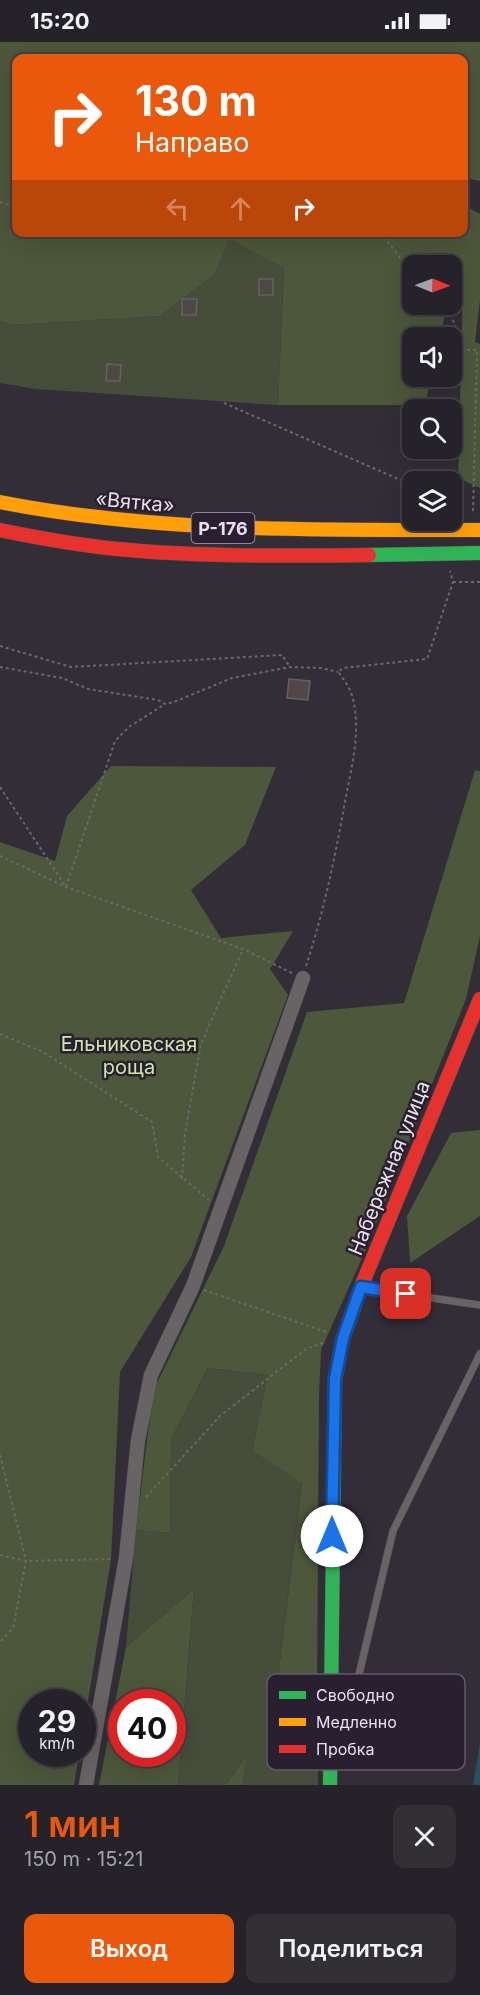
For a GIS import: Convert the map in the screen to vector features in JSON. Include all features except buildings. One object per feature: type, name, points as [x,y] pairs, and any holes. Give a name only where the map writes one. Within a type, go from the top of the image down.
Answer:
[{"type":"main road","name":"«Вятка»","points":[[0,502],[45,512],[134,523],[236,528],[480,530]]},
{"type":"main road","name":"Р-176","points":[[0,530],[38,539],[121,548],[236,555],[480,553]]},
{"type":"main road","name":"Набережная улица","points":[[332,1674],[333,1441],[335,1379],[341,1338],[480,999]]},
{"type":"main road","name":"Набережная улица","points":[[332,1770],[332,1785]]},
{"type":"street","points":[[86,1785],[126,1558],[138,1440],[151,1375],[193,1286],[303,978]]},
{"type":"lane","points":[[361,1287],[480,1305]]},
{"type":"lane","points":[[359,1674],[393,1531],[480,1354]]},
{"type":"lane","points":[[332,1785],[336,1770]]},
{"type":"path","points":[[384,237],[402,260]]},
{"type":"path","points":[[451,315],[463,350],[477,350]]},
{"type":"path","points":[[473,511],[477,350],[480,347]]},
{"type":"path","points":[[224,403],[402,481]]},
{"type":"path","points":[[338,672],[343,668],[427,659],[453,582],[480,582]]},
{"type":"path","points":[[0,646],[71,667],[282,656],[290,667]]},
{"type":"path","points":[[0,667],[53,676],[88,689],[158,700],[165,704]]},
{"type":"path","points":[[0,856],[66,887],[243,949],[303,978],[337,847],[354,756],[356,729],[354,704],[348,684],[338,672],[321,668],[290,667],[232,678],[165,704],[129,727],[115,741],[66,887]]},
{"type":"path","points":[[0,787],[66,887]]},
{"type":"path","points":[[182,1179],[185,1133],[201,1044],[243,949]]},
{"type":"path","points":[[0,1034],[43,1052],[153,1122],[158,1158],[221,1209]]},
{"type":"path","points":[[193,1286],[341,1338]]},
{"type":"path","points":[[146,1498],[220,1416],[306,1349],[341,1338]]},
{"type":"path","points":[[0,1455],[26,1561],[12,1628],[0,1642]]},
{"type":"path","points":[[0,1555],[26,1561],[126,1558]]},
{"type":"green space","points":[[0,42],[480,42],[480,181],[468,179],[468,54],[12,54],[12,237],[468,237],[468,207],[480,214],[480,300],[475,342],[480,344],[480,488],[462,480],[462,471],[458,471],[459,459],[462,459],[462,399],[460,399],[462,255],[402,255],[402,315],[445,315],[442,327],[402,327],[402,387],[429,387],[426,399],[402,399],[402,405],[278,405],[284,268],[229,239],[215,274],[160,316],[12,325],[0,321]]},
{"type":"green space","points":[[229,238],[284,268],[278,405],[35,389],[0,383],[0,321],[12,325],[160,316],[215,274]]},
{"type":"green space","name":"Ельниковская роща","points":[[111,766],[276,767],[245,845],[191,890],[221,938],[293,931],[270,969],[288,995],[191,1257],[120,1372],[111,1560],[90,1689],[18,1689],[18,1767],[77,1767],[74,1785],[0,1785],[0,842],[55,861],[67,816]]},
{"type":"green space","points":[[475,770],[480,771],[480,936],[466,999],[366,1249],[321,1350],[317,1674],[278,1674],[302,1483],[252,1451],[268,1375],[208,1368],[171,1439],[170,1533],[136,1530],[153,1391],[224,1246],[307,1012],[404,1003]]},
{"type":"green space","points":[[480,1130],[480,1216],[410,1263],[407,1216],[451,1133]]},
{"type":"green space","points":[[208,1368],[268,1375],[252,1451],[302,1482],[278,1674],[267,1674],[267,1770],[318,1770],[318,1785],[242,1785],[246,1756],[225,1785],[178,1785],[179,1767],[186,1767],[186,1689],[194,1589],[126,1647],[136,1530],[170,1533],[171,1439]]},
{"type":"green space","points":[[194,1589],[186,1689],[118,1689],[126,1647]]},
{"type":"green space","points":[[108,1739],[108,1767],[179,1767],[178,1785],[99,1785]]},
{"type":"green space","points":[[247,1755],[242,1785],[225,1785]]},
{"type":"water","points":[[480,1743],[480,1785],[473,1785]]},
{"type":"traffic: fast","points":[[369,555],[480,553]]},
{"type":"traffic: fast","points":[[331,1674],[335,1379],[343,1338],[349,1322]]},
{"type":"traffic: fast","points":[[330,1770],[330,1785]]},
{"type":"traffic: slow","points":[[0,502],[119,519],[239,528],[480,530]]},
{"type":"traffic: jam","points":[[0,530],[73,543],[149,552],[369,555]]},
{"type":"traffic: jam","points":[[349,1322],[361,1287],[480,999]]},
{"type":"route","points":[[332,1536],[335,1379],[343,1338],[361,1287],[406,1294]]}]
